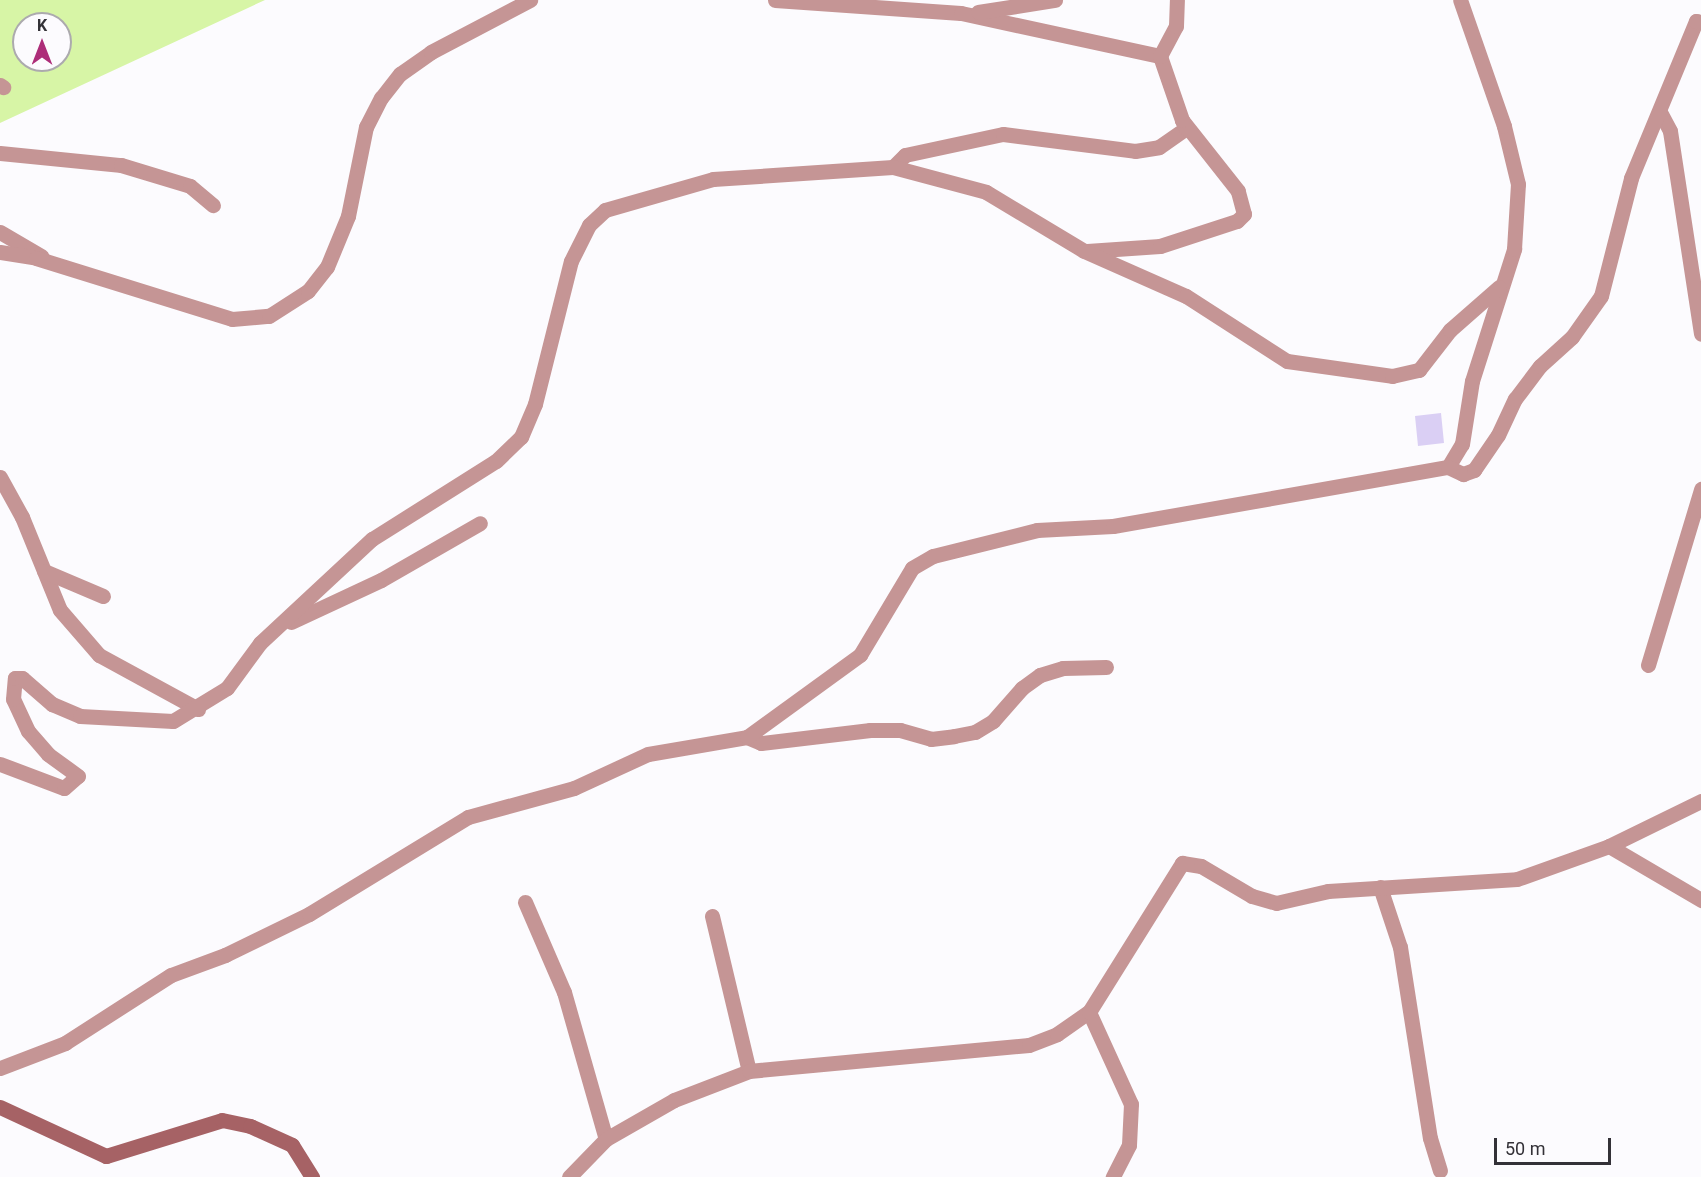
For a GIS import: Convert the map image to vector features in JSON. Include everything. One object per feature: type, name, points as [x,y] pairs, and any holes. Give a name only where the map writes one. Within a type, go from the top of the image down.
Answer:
[{"type":"street","points":[[0,252],[52,263],[232,319],[269,316],[308,291],[327,267],[348,216],[366,127],[381,98],[400,75],[431,52],[530,0]]},
{"type":"street","points":[[775,0],[966,14],[1160,56]]},
{"type":"street","points":[[966,14],[1055,0]]},
{"type":"street","points":[[893,167],[905,155],[1003,134],[1135,151],[1159,147],[1185,128],[1160,56],[1176,26],[1177,0]]},
{"type":"street","points":[[1448,467],[1462,444],[1472,381],[1499,287],[1514,249],[1518,184],[1504,126],[1460,0]]},
{"type":"street","points":[[0,1068],[65,1043],[171,975],[225,955],[309,914],[468,817],[574,788],[648,754],[747,737],[861,655],[912,568],[933,556],[1037,530],[1113,526],[1448,467],[1463,474],[1474,470],[1515,399],[1540,366],[1572,337],[1600,296],[1631,178],[1696,21],[1701,22]]},
{"type":"street","points":[[1660,112],[1670,132],[1701,334]]},
{"type":"street","points":[[1084,251],[1160,246],[1242,219],[1245,206],[1238,191],[1182,120]]},
{"type":"street","points":[[0,153],[121,165],[190,186],[213,205]]},
{"type":"street","points":[[0,764],[64,788],[78,776],[48,754],[28,730],[14,699],[15,678],[22,678],[52,704],[80,716],[173,721],[198,710],[227,688],[260,643],[372,539],[496,461],[521,437],[536,404],[571,261],[589,225],[605,210],[713,179],[893,167],[986,192],[1084,251],[1185,296],[1287,361],[1392,376],[1419,370],[1450,330],[1499,287]]},
{"type":"street","points":[[0,232],[52,263]]},
{"type":"street","points":[[0,477],[22,517],[60,610],[99,655],[198,710]]},
{"type":"street","points":[[1648,665],[1701,489]]},
{"type":"street","points":[[277,628],[381,580],[480,523]]},
{"type":"street","points":[[44,571],[103,596]]},
{"type":"street","points":[[747,737],[761,743],[870,730],[900,730],[931,739],[975,732],[993,721],[1022,688],[1041,675],[1063,668],[1106,667]]},
{"type":"street","points":[[569,1177],[606,1139],[674,1100],[749,1071],[1029,1045],[1058,1034],[1089,1012],[1182,863],[1201,866],[1252,896],[1275,903],[1328,891],[1517,879],[1609,846],[1701,801]]},
{"type":"street","points":[[1609,846],[1701,900]]},
{"type":"street","points":[[1380,887],[1400,947],[1430,1138],[1440,1170]]},
{"type":"street","points":[[525,902],[564,992],[606,1139]]},
{"type":"street","points":[[712,916],[749,1071]]},
{"type":"street","points":[[1089,1012],[1131,1104],[1129,1145],[1113,1177]]},
{"type":"street","points":[[0,1107],[106,1156],[222,1120],[250,1126],[292,1144],[312,1177]]},
{"type":"green space","points":[[0,0],[265,0],[0,123]]},
{"type":"building","points":[[1441,413],[1444,443],[1418,446],[1415,416]]}]
